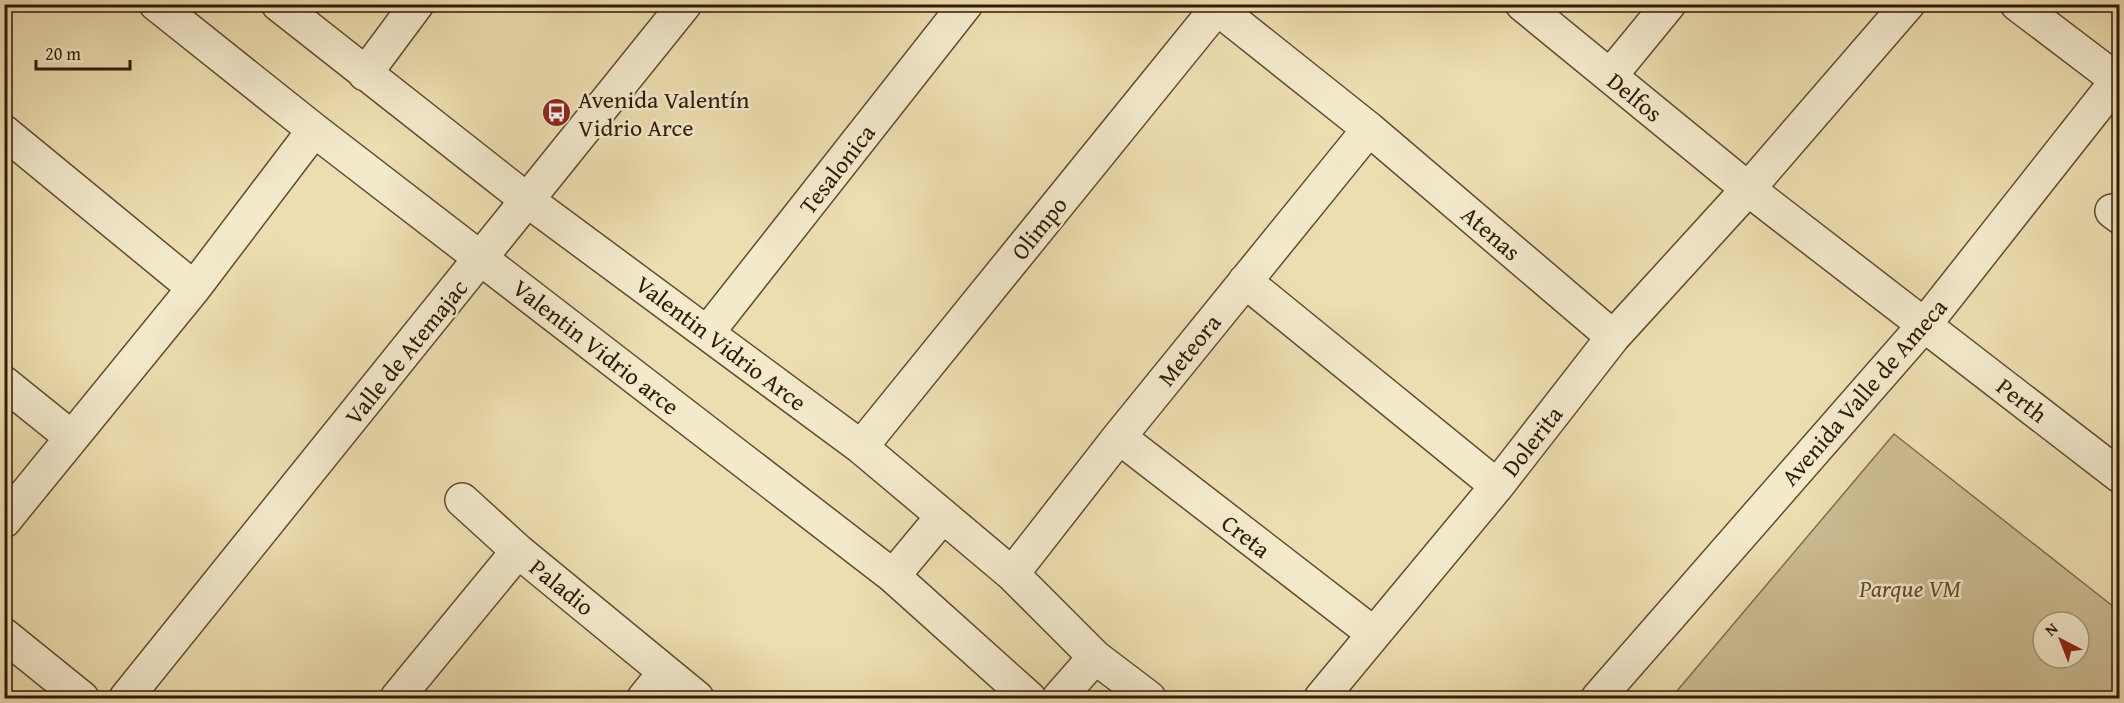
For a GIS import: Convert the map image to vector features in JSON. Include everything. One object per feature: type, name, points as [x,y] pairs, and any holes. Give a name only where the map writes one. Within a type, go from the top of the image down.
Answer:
[{"type":"street","name":"Valentin Vidrio arce","points":[[156,4],[314,130],[893,576],[1029,699]]},
{"type":"street","name":"Valentin Vidrio Arce","points":[[278,4],[364,74],[527,200],[861,447],[1012,574],[1095,657],[1149,699]]},
{"type":"street","points":[[364,74],[417,4]]},
{"type":"street","name":"Valle de Atemajac","points":[[126,699],[685,4]]},
{"type":"street","name":"Tesalonica","points":[[707,333],[966,4]]},
{"type":"street","name":"Delfos","points":[[1522,4],[1748,189],[1925,324]]},
{"type":"street","points":[[1610,76],[1669,4]]},
{"type":"street","name":"Dolerita","points":[[1322,699],[1497,486],[1613,337],[1748,189],[1908,4]]},
{"type":"street","points":[[2017,4],[2118,79]]},
{"type":"street","name":"Atenas","points":[[1214,7],[1369,129],[1613,337]]},
{"type":"street","name":"Olimpo","points":[[861,447],[1214,7]]},
{"type":"street","name":"Avenida Valle de Ameca","points":[[1598,699],[1925,324],[2118,79]]},
{"type":"street","name":"Meteora","points":[[1012,574],[1119,437],[1369,129]]},
{"type":"street","points":[[4,521],[194,288],[314,130]]},
{"type":"street","points":[[4,132],[194,288]]},
{"type":"street","points":[[1245,281],[1497,486]]},
{"type":"street","name":"Perth","points":[[1925,324],[2120,476]]},
{"type":"street","points":[[4,383],[71,437]]},
{"type":"street","name":"Creta","points":[[1119,437],[1374,634]]},
{"type":"street","points":[[462,500],[518,551]]},
{"type":"street","points":[[893,576],[943,516]]},
{"type":"street","name":"Paladio","points":[[397,699],[518,551],[697,699]]},
{"type":"street","points":[[4,634],[82,699]]},
{"type":"street","points":[[1059,699],[1095,657]]},
{"type":"street","points":[[644,699],[665,672]]},
{"type":"green space","name":"Parque VM","points":[[1894,434],[2119,611],[2119,698],[1671,698]]},
{"type":"place","name":"Avenida Valentín Vidrio Arce","points":[[557,113]]}]
